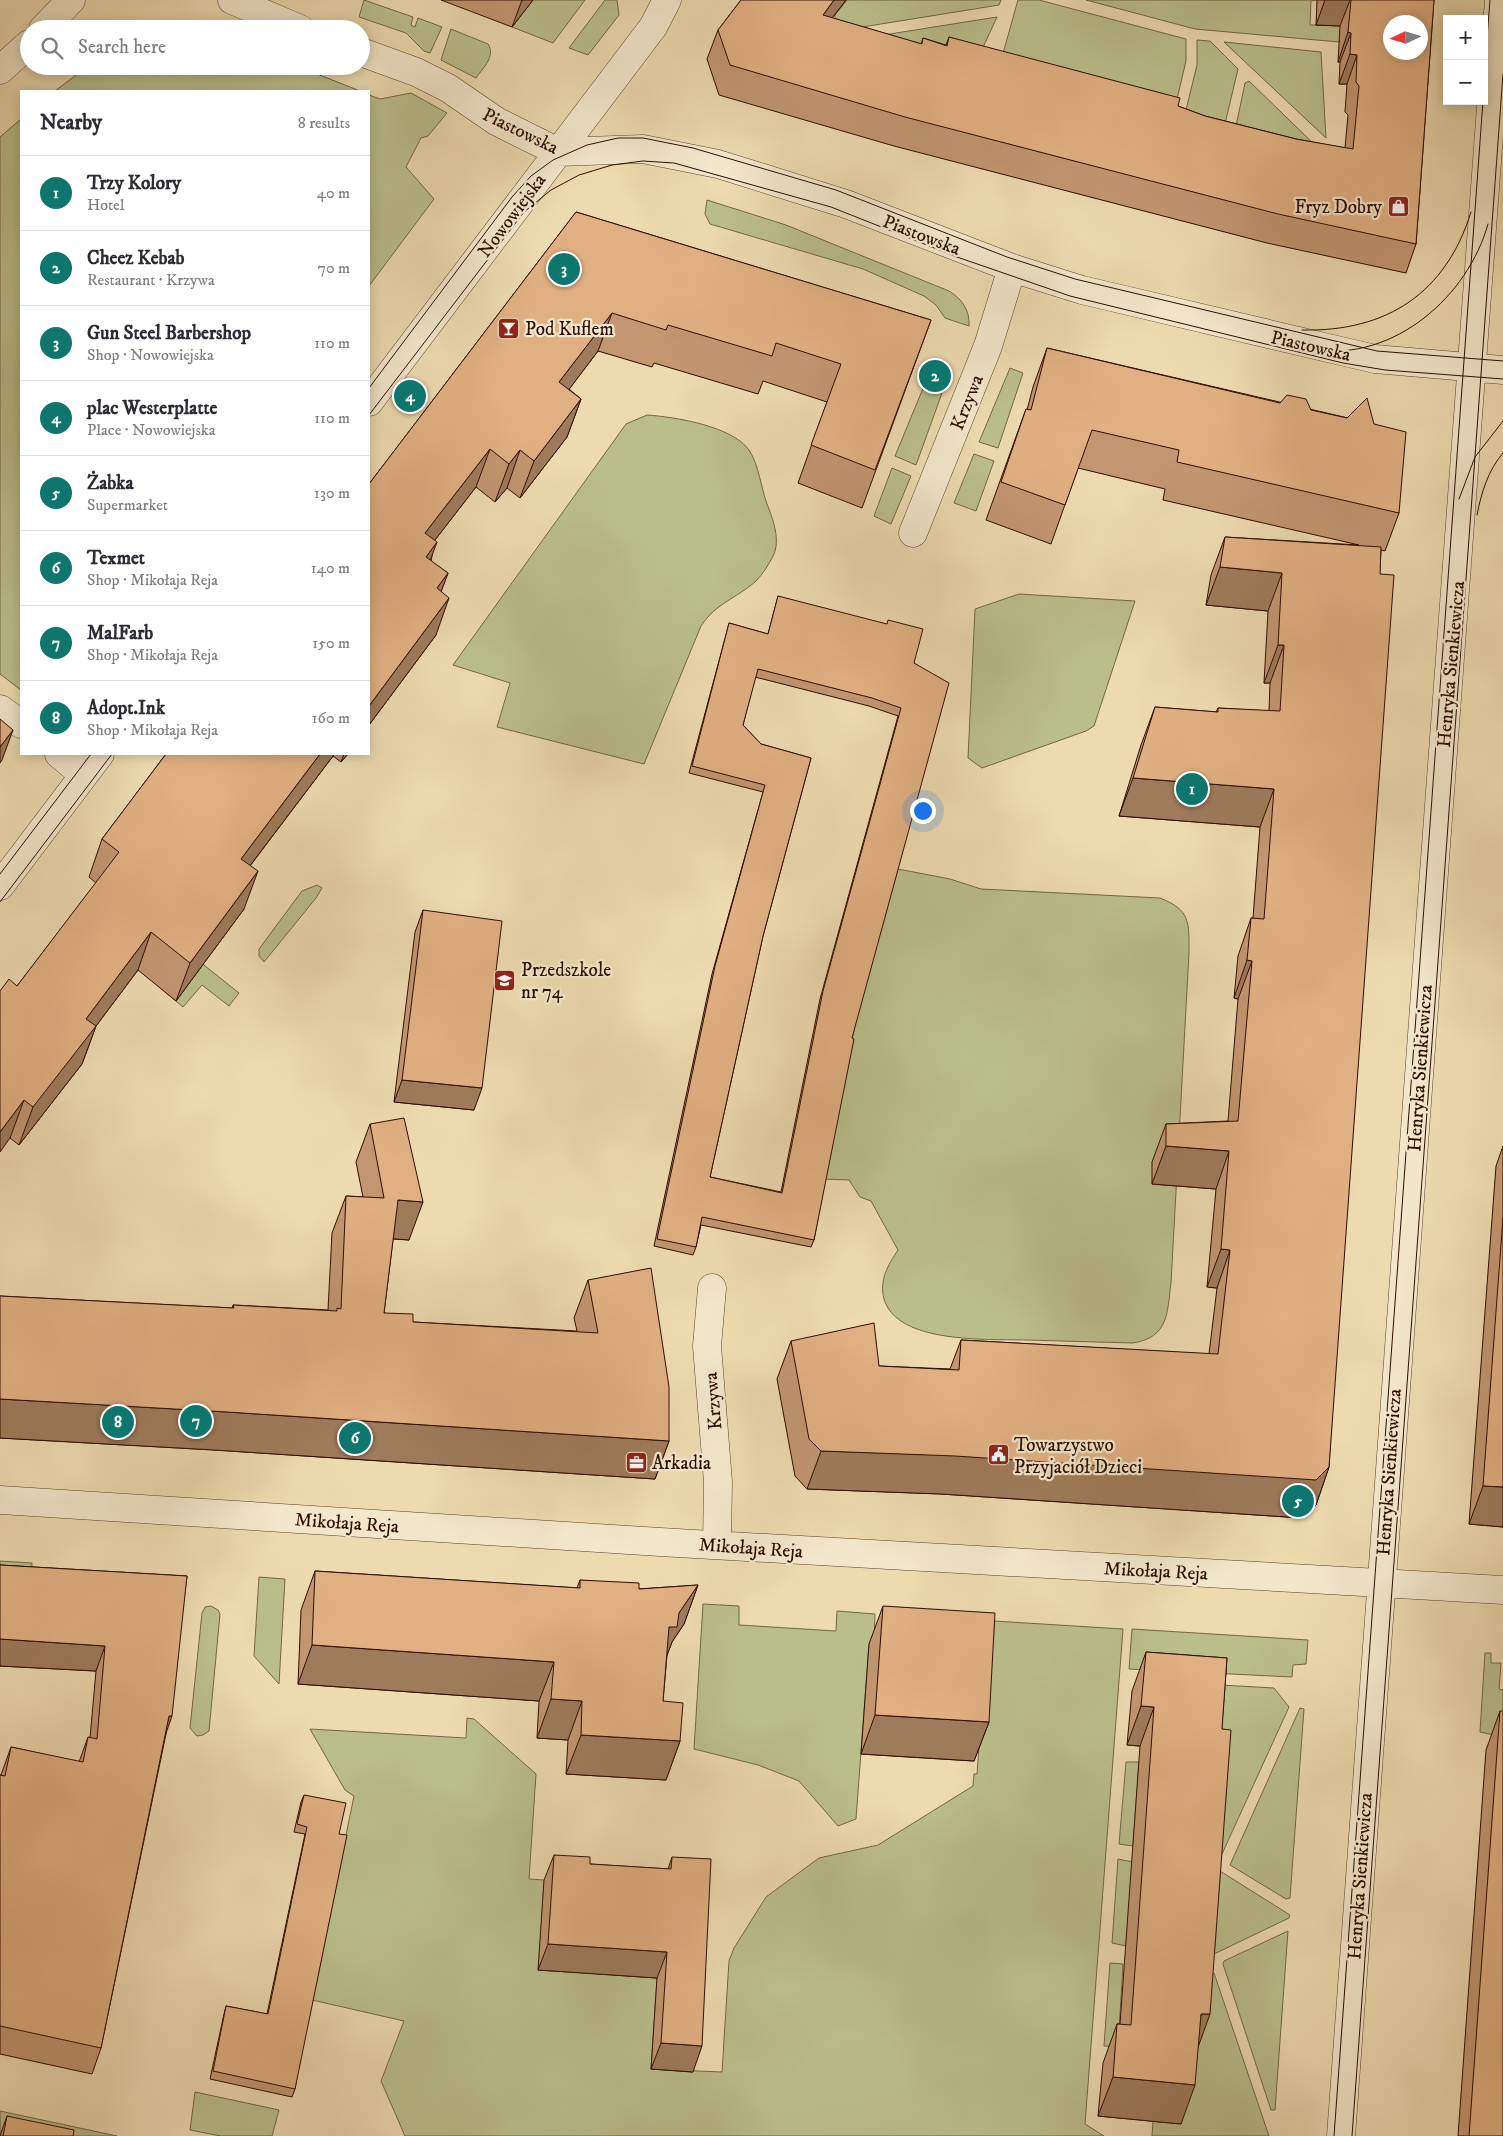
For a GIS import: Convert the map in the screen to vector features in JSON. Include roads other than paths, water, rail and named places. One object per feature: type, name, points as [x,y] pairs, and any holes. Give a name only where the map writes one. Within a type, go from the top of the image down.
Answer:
[{"type":"street","points":[[51,20],[70,0]]},
{"type":"street","points":[[232,0],[279,20]]},
{"type":"street","name":"Nowowiejska","points":[[370,401],[653,27],[667,0]]},
{"type":"street","name":"Henryka Sienkiewicza","points":[[1342,2136],[1380,1582],[1473,368],[1499,0]]},
{"type":"street","points":[[0,70],[20,52]]},
{"type":"street","name":"Piastowska","points":[[370,55],[416,72],[448,88],[496,120],[558,152],[643,149],[718,164],[846,204],[1012,268],[1082,290],[1354,354],[1402,362],[1503,370]]},
{"type":"street","name":"Krzywa","points":[[912,533],[988,346],[1012,268]]},
{"type":"street","points":[[0,709],[20,723]]},
{"type":"street","points":[[0,886],[92,764],[62,755]]},
{"type":"street","name":"Krzywa","points":[[712,1288],[708,1346],[718,1482],[716,1544]]},
{"type":"street","name":"Mikołaja Reja","points":[[0,1500],[1503,1590]]},
{"type":"tram line","points":[[1485,60],[1490,0]]},
{"type":"tram line","points":[[1352,2136],[1503,74]]},
{"type":"tram line","points":[[1334,2136],[1483,105]]},
{"type":"tram line","points":[[370,387],[512,197],[531,176],[553,160],[587,145],[618,138],[643,138],[693,148],[836,190],[1007,257],[1075,279],[1377,351],[1503,361]]},
{"type":"tram line","points":[[370,414],[524,212],[551,190],[579,175],[612,165],[643,161],[674,163],[831,207],[957,257],[1070,296],[1343,363],[1385,370],[1503,379]]},
{"type":"tram line","points":[[1302,330],[1333,329],[1361,324],[1386,315],[1409,302],[1429,285],[1446,265],[1460,240],[1471,212]]},
{"type":"tram line","points":[[1315,350],[1345,351],[1373,345],[1400,334],[1424,318],[1446,298],[1464,276],[1478,251],[1488,224]]},
{"type":"tram line","points":[[1459,499],[1475,457],[1503,421]]},
{"type":"tram line","points":[[1477,515],[1486,482],[1493,467],[1503,453]]},
{"type":"tram line","points":[[0,874],[90,755]]},
{"type":"tram line","points":[[0,902],[111,755]]},
{"type":"place","name":"Fryz Dobry","points":[[1398,206]]},
{"type":"place","name":"Gun Steel Barbershop","points":[[564,269]]},
{"type":"place","name":"Pod Kuflem","points":[[509,328]]},
{"type":"place","name":"Cheez Kebab","points":[[935,376]]},
{"type":"place","name":"plac Westerplatte","points":[[410,396]]},
{"type":"place","name":"Trzy Kolory","points":[[1192,789]]},
{"type":"place","name":"Przedszkole nr 74","points":[[505,980]]},
{"type":"place","name":"MalFarb","points":[[196,1421]]},
{"type":"place","name":"Adopt.Ink","points":[[118,1422]]},
{"type":"place","name":"Texmet","points":[[355,1438]]},
{"type":"place","name":"Towarzystwo Przyjaciół Dzieci","points":[[998,1455]]},
{"type":"place","name":"Arkadia","points":[[636,1462]]},
{"type":"place","name":"Żabka","points":[[1298,1501]]}]
